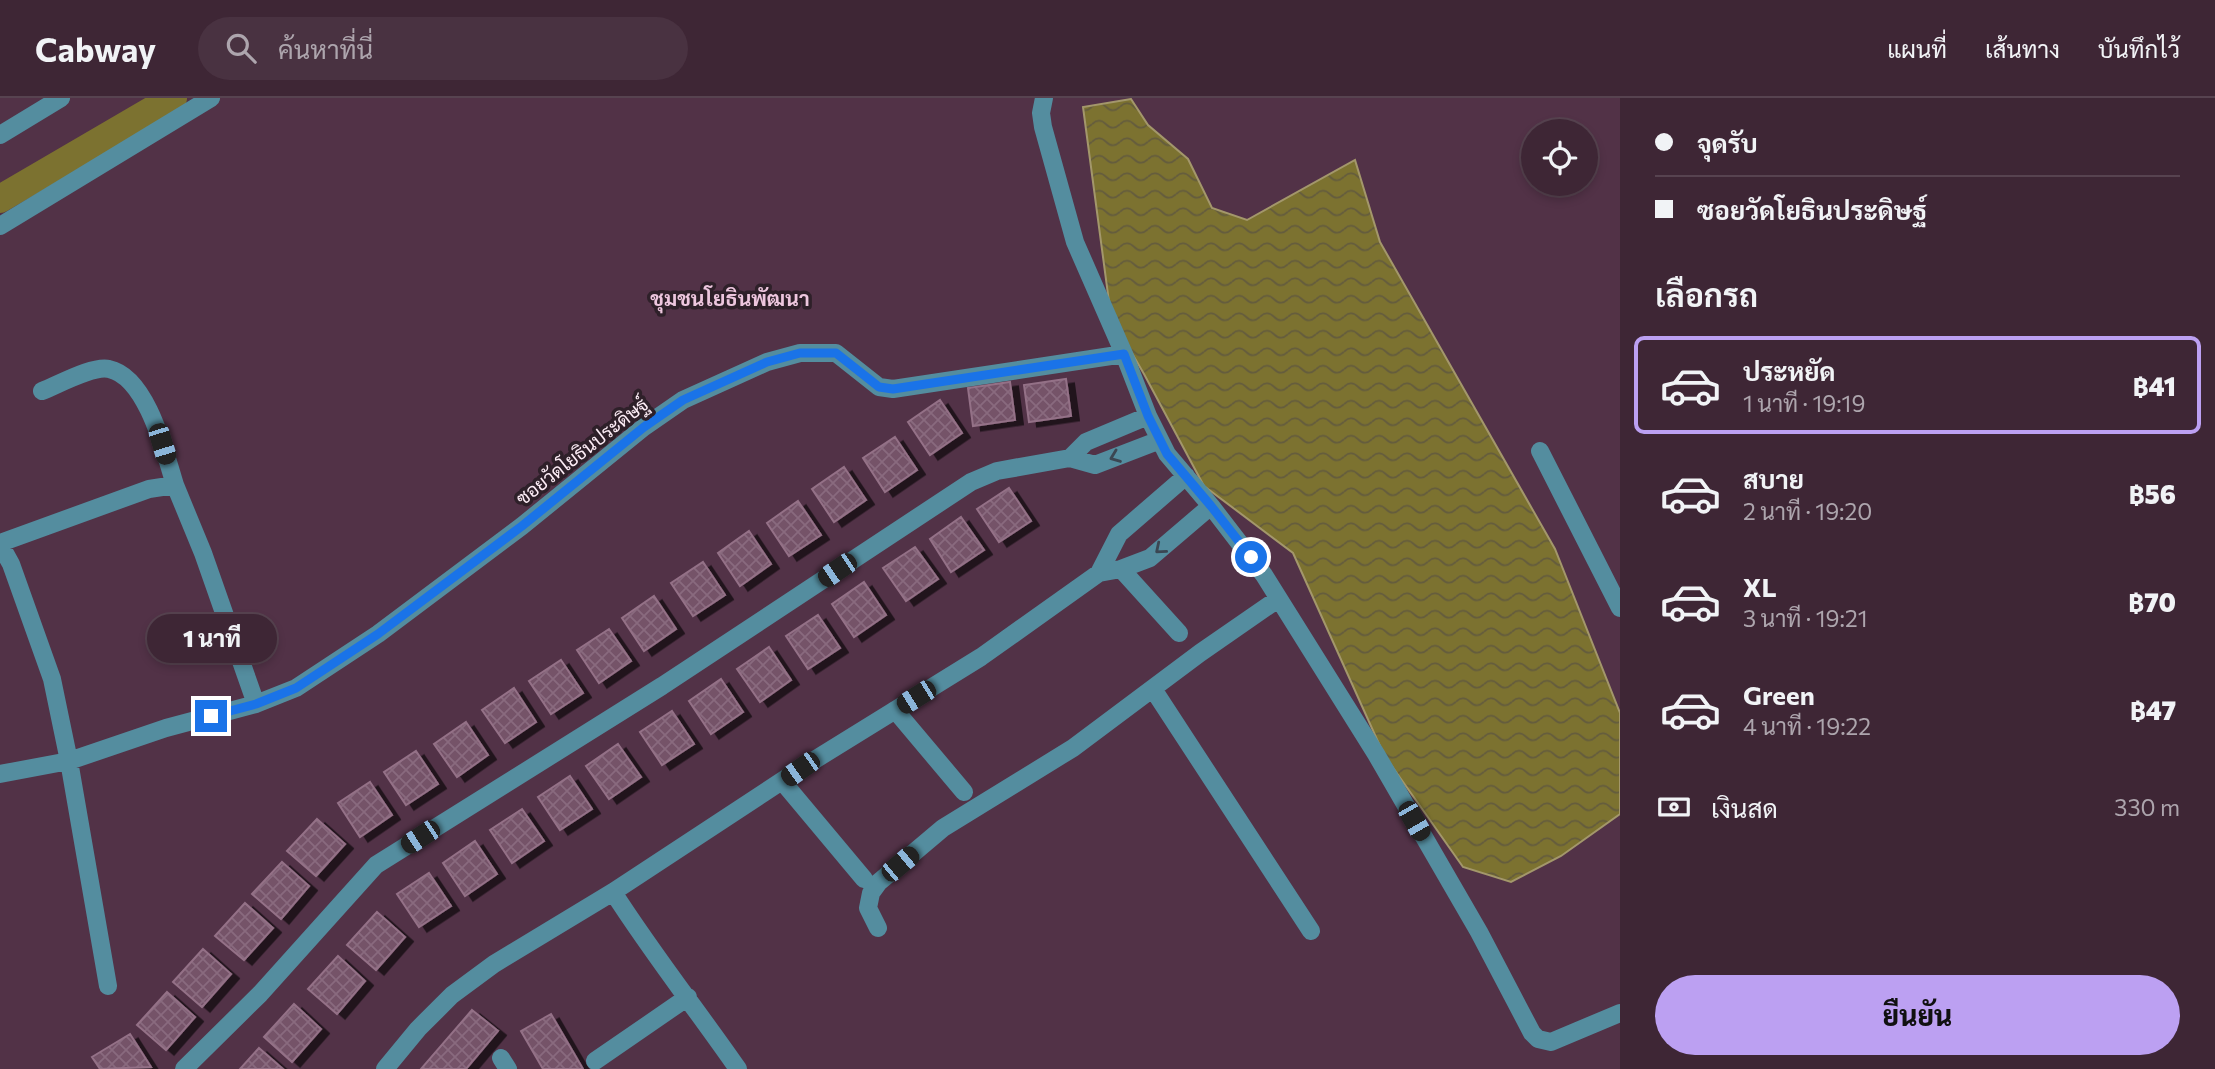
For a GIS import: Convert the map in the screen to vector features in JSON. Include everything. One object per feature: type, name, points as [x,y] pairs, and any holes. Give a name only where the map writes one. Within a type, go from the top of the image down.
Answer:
[{"type":"street","points":[[0,135],[61,98]]},
{"type":"street","points":[[0,226],[211,98]]},
{"type":"street","points":[[1044,98],[1041,113],[1043,127],[1075,242],[1148,416],[1167,454],[1264,575],[1383,766],[1479,932],[1532,1033],[1538,1040],[1551,1042],[1620,1013]]},
{"type":"street","name":"ซอยวัดโยธินประดิษฐ์","points":[[0,774],[69,761],[166,728],[256,704],[296,688],[378,634],[522,526],[644,427],[683,400],[767,362],[800,353],[836,353],[879,387],[893,389],[1124,354]]},
{"type":"street","points":[[42,391],[90,372],[108,368],[122,375],[138,389],[162,444],[256,704]]},
{"type":"street","points":[[1070,458],[1086,442],[1148,416]]},
{"type":"street","points":[[184,1069],[260,994],[376,865],[662,686],[971,482],[997,471],[1070,458],[1095,464],[1160,440]]},
{"type":"street","points":[[1540,451],[1620,608]]},
{"type":"street","points":[[1099,573],[1119,534],[1186,476]]},
{"type":"street","points":[[108,986],[69,761],[52,680],[6,565],[0,543],[149,489],[175,485]]},
{"type":"street","points":[[385,1069],[418,1029],[452,995],[494,964],[613,892],[782,781],[981,657],[1099,573],[1121,569],[1150,558],[1211,506]]},
{"type":"street","points":[[1121,569],[1180,633]]},
{"type":"street","points":[[878,928],[868,908],[870,893],[879,882],[943,828],[1073,748],[1278,599]]},
{"type":"street","points":[[1153,689],[1311,931]]},
{"type":"street","points":[[895,710],[964,792]]},
{"type":"street","points":[[782,781],[864,879]]},
{"type":"street","points":[[613,892],[738,1069]]},
{"type":"street","points":[[595,1061],[688,997]]},
{"type":"water","points":[[1131,99],[1148,125],[1188,159],[1212,208],[1247,220],[1355,160],[1380,242],[1555,549],[1620,713],[1620,814],[1561,856],[1511,882],[1463,867],[1384,755],[1293,553],[1204,486],[1111,317],[1083,107]]},
{"type":"building","points":[[1066,379],[1071,416],[1029,422],[1024,385]]},
{"type":"building","points":[[1010,382],[1015,420],[973,426],[968,388]]},
{"type":"building","points":[[940,400],[962,433],[930,455],[908,422]]},
{"type":"building","points":[[895,437],[917,470],[885,492],[863,458]]},
{"type":"building","points":[[844,467],[866,500],[834,522],[812,489]]},
{"type":"building","points":[[1009,488],[1031,521],[999,542],[977,509]]},
{"type":"building","points":[[798,501],[821,535],[789,556],[767,523]]},
{"type":"building","points":[[961,517],[984,550],[951,572],[930,539]]},
{"type":"building","points":[[749,531],[771,564],[740,586],[718,553]]},
{"type":"building","points":[[915,547],[938,579],[906,601],[883,568]]},
{"type":"building","points":[[703,562],[725,595],[693,616],[671,583]]},
{"type":"building","points":[[864,582],[886,615],[854,637],[832,604]]},
{"type":"building","points":[[654,596],[676,629],[644,651],[622,618]]},
{"type":"building","points":[[818,615],[840,648],[808,669],[786,636]]},
{"type":"building","points":[[609,629],[631,661],[599,683],[577,650]]},
{"type":"building","points":[[769,647],[791,680],[760,702],[737,669]]},
{"type":"building","points":[[561,660],[583,693],[551,714],[529,681]]},
{"type":"building","points":[[721,679],[743,712],[711,734],[689,701]]},
{"type":"building","points":[[514,688],[536,722],[505,743],[482,710]]},
{"type":"building","points":[[672,711],[694,744],[662,765],[640,732]]},
{"type":"building","points":[[466,722],[488,755],[457,777],[434,744]]},
{"type":"building","points":[[618,744],[641,777],[609,799],[586,766]]},
{"type":"building","points":[[416,751],[438,784],[406,805],[384,772]]},
{"type":"building","points":[[570,776],[592,809],[560,830],[538,797]]},
{"type":"building","points":[[370,782],[392,815],[360,837],[338,803]]},
{"type":"building","points":[[522,809],[544,841],[512,863],[490,830]]},
{"type":"building","points":[[317,819],[345,844],[316,876],[287,851]]},
{"type":"building","points":[[475,841],[497,874],[465,896],[443,863]]},
{"type":"building","points":[[282,862],[309,886],[281,919],[252,894]]},
{"type":"building","points":[[429,873],[451,906],[419,927],[397,894]]},
{"type":"building","points":[[245,903],[273,928],[244,960],[215,936]]},
{"type":"building","points":[[377,912],[405,937],[376,970],[347,945]]},
{"type":"building","points":[[203,949],[231,974],[202,1007],[173,982]]},
{"type":"building","points":[[338,956],[365,981],[337,1014],[308,989]]},
{"type":"building","points":[[167,992],[195,1017],[166,1050],[137,1025]]},
{"type":"building","points":[[294,1004],[321,1029],[292,1062],[264,1037]]},
{"type":"building","points":[[472,1010],[498,1031],[466,1069],[421,1069]]},
{"type":"building","points":[[551,1014],[583,1069],[543,1069],[521,1031]]},
{"type":"building","points":[[130,1034],[151,1067],[100,1069],[92,1057]]},
{"type":"building","points":[[259,1048],[283,1069],[240,1069]]},
{"type":"waterway","points":[[0,199],[173,98]]},
{"type":"district","name":"ชุมชนโยธินพัฒนา","points":[[730,299]]},
{"type":"route","points":[[211,716],[256,704],[296,688],[378,634],[522,526],[644,427],[683,400],[767,362],[800,353],[836,353],[884,389],[962,380],[1124,354],[1148,416],[1167,454],[1251,557]]}]
